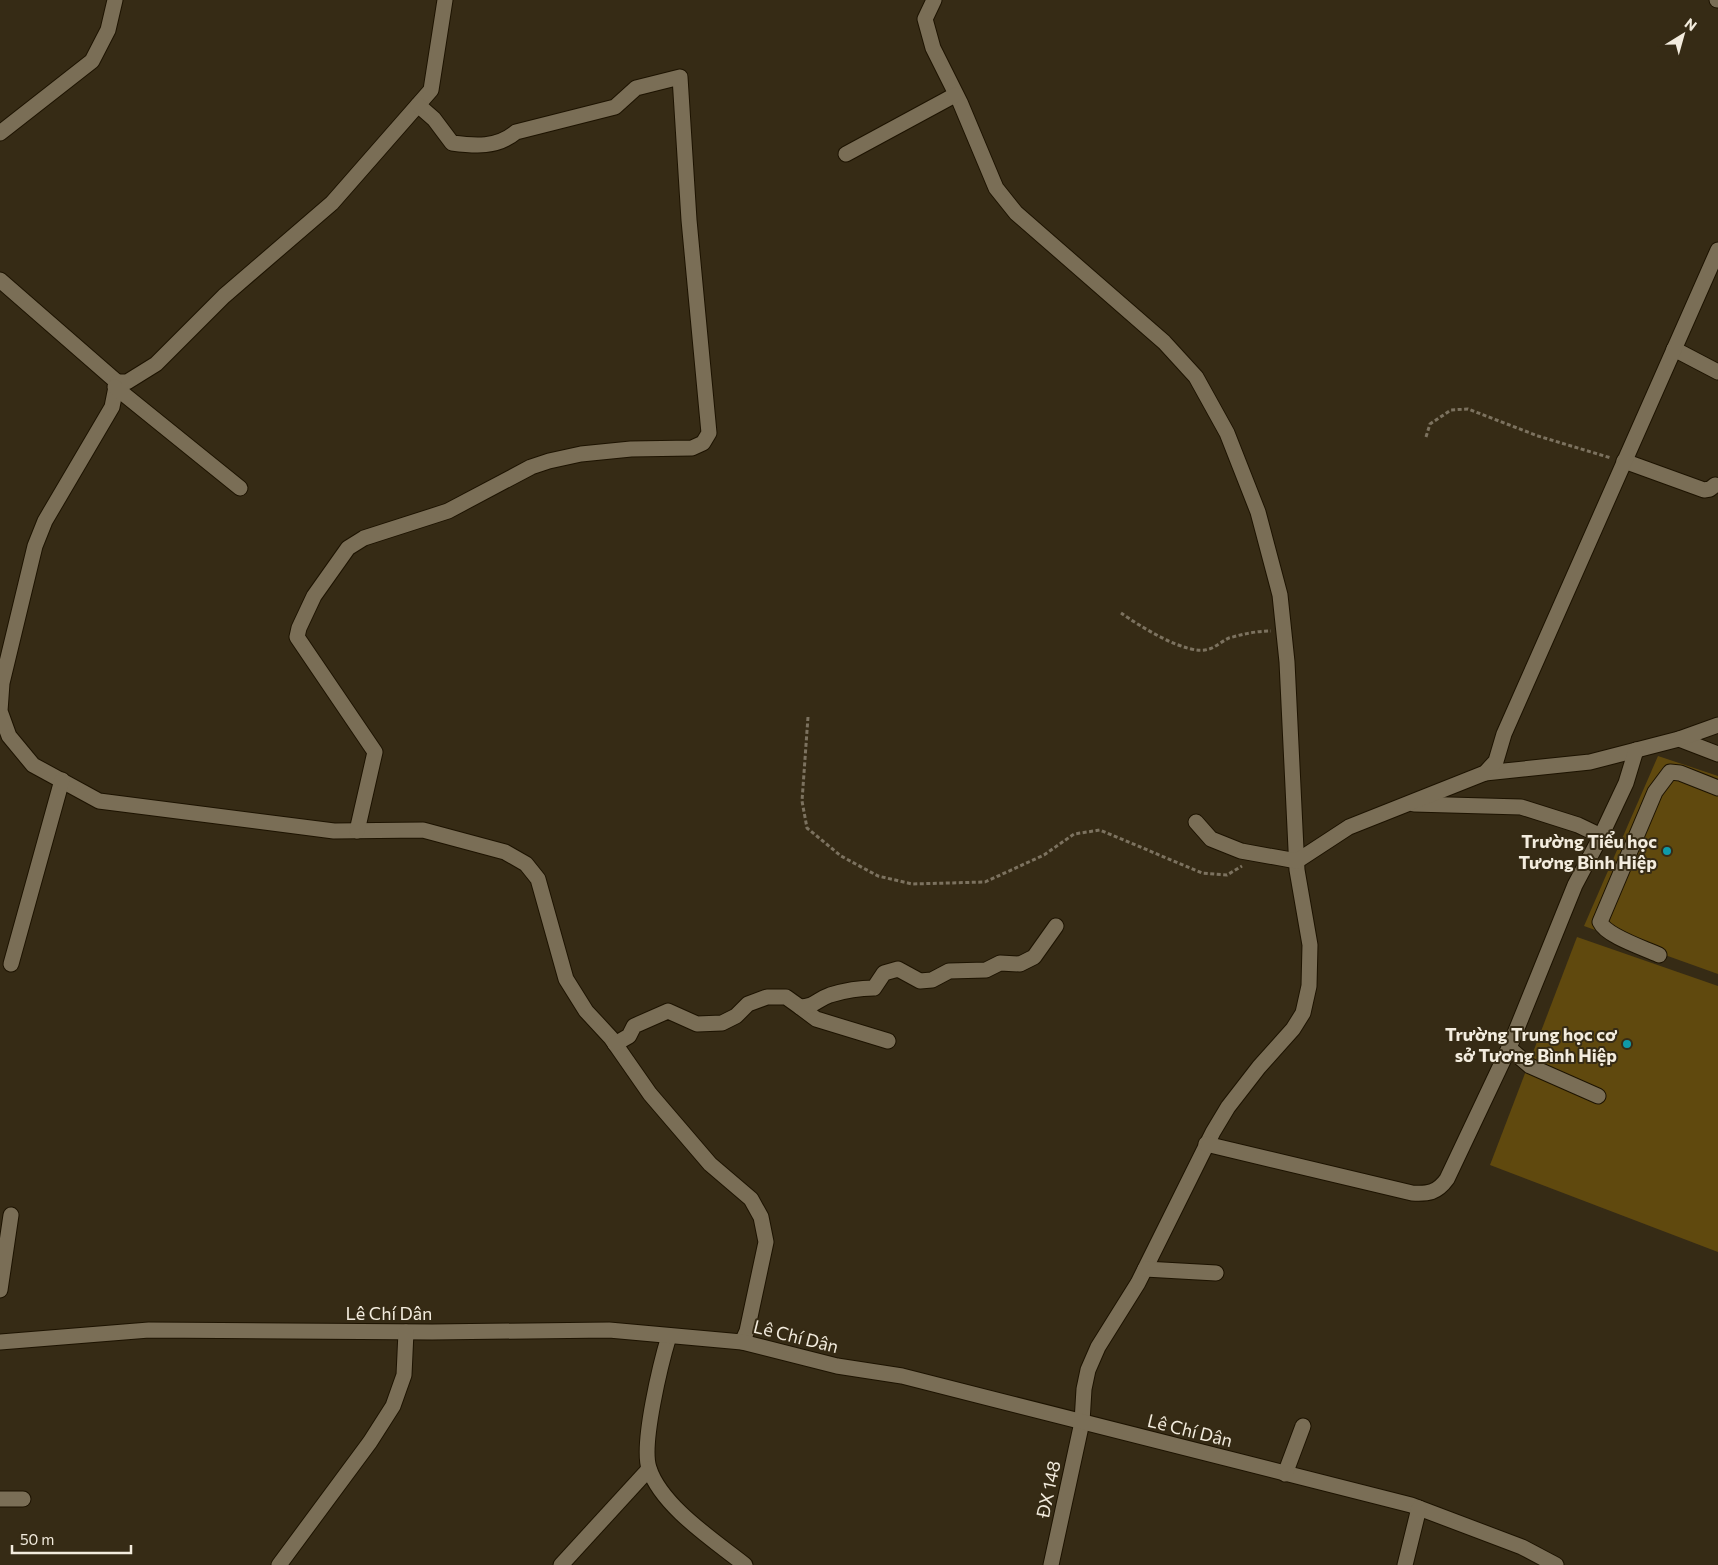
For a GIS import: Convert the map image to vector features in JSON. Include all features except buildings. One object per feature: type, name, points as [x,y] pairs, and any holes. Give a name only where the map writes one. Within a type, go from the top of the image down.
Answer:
[{"type":"street","points":[[0,133],[92,60],[108,30],[115,0]]},
{"type":"street","points":[[116,384],[126,382],[156,364],[224,296],[332,203],[431,90],[446,0]]},
{"type":"street","name":"ĐX 148","points":[[934,0],[925,19],[933,48],[956,95],[996,188],[1016,212],[1164,342],[1196,377],[1228,433],[1258,512],[1280,595],[1284,632],[1297,860],[1310,945],[1309,986],[1303,1013],[1293,1029],[1259,1067],[1228,1107],[1206,1144],[1145,1268],[1098,1348],[1088,1370],[1084,1389],[1082,1422],[1051,1565]]},
{"type":"street","points":[[357,830],[375,752],[298,637],[298,628],[314,596],[348,548],[364,538],[448,510],[531,467],[549,461],[581,454],[630,449],[692,448],[703,443],[709,433],[689,220],[680,77],[636,88],[615,107],[516,132],[506,140],[478,146],[452,143],[434,119],[418,105]]},
{"type":"street","points":[[846,154],[956,95]]},
{"type":"street","points":[[1485,773],[1496,762],[1504,734],[1718,250]]},
{"type":"street","points":[[0,280],[116,384],[240,488]]},
{"type":"street","points":[[1674,349],[1718,372]]},
{"type":"street","points":[[116,384],[112,407],[45,521],[35,546],[1,680],[0,711],[6,742],[33,765],[98,801],[324,829],[423,830],[505,852],[526,864],[538,879],[566,979],[586,1011],[615,1044],[650,1094],[710,1164],[751,1198],[760,1217],[766,1242],[747,1331],[742,1342]]},
{"type":"street","points":[[1624,461],[1704,490],[1710,490],[1715,485]]},
{"type":"street","points":[[1196,822],[1211,840],[1241,851],[1297,860],[1349,827],[1403,804],[1459,785],[1485,773],[1590,762],[1679,739],[1718,725]]},
{"type":"street","points":[[1679,739],[1718,754]]},
{"type":"street","points":[[1206,1144],[1412,1193],[1433,1192],[1440,1188],[1447,1180],[1509,1048],[1575,885],[1626,783],[1636,750]]},
{"type":"street","points":[[1659,955],[1614,934],[1602,927],[1600,922],[1655,792],[1670,772],[1680,773],[1718,788]]},
{"type":"street","points":[[11,964],[62,780]]},
{"type":"street","points":[[1403,804],[1520,807],[1578,825],[1601,836]]},
{"type":"street","points":[[800,1007],[814,1006],[821,999],[830,995],[874,988],[884,973],[898,969],[920,981],[932,980],[949,971],[986,970],[1000,963],[1020,964],[1034,957],[1056,926]]},
{"type":"street","points":[[615,1044],[629,1036],[634,1026],[668,1012],[697,1024],[722,1023],[736,1016],[748,1004],[767,997],[786,997],[816,1019],[888,1041]]},
{"type":"street","points":[[1509,1048],[1530,1066],[1598,1096]]},
{"type":"street","points":[[0,1290],[11,1215]]},
{"type":"street","points":[[1145,1268],[1216,1273]]},
{"type":"street","name":"Lê Chí Dân","points":[[0,1342],[149,1330],[406,1332],[609,1330],[742,1342],[838,1366],[902,1376],[1419,1508],[1522,1548],[1556,1565]]},
{"type":"street","points":[[279,1565],[370,1442],[393,1406],[404,1375],[406,1332]]},
{"type":"street","points":[[669,1336],[661,1364],[646,1452],[649,1469],[663,1493],[686,1517],[745,1565]]},
{"type":"street","points":[[1286,1474],[1303,1426]]},
{"type":"street","points":[[561,1565],[649,1469]]},
{"type":"street","points":[[0,1499],[23,1499]]},
{"type":"street","points":[[1405,1565],[1419,1508]]},
{"type":"path","points":[[1426,437],[1430,424],[1451,410],[1468,409],[1538,436],[1624,461]]},
{"type":"path","points":[[1121,613],[1146,630],[1181,646],[1207,650],[1228,639],[1256,631],[1284,632]]},
{"type":"path","points":[[808,717],[802,801],[807,828],[841,856],[878,876],[912,884],[985,882],[1044,855],[1074,834],[1100,830],[1202,873],[1228,875],[1260,854]]},
{"type":"place","name":"Trường Tiểu học Tương Bình Hiệp","points":[[1667,851]]},
{"type":"place","name":"Trường Trung học cơ sở Tương Bình Hiệp","points":[[1627,1044]]}]
